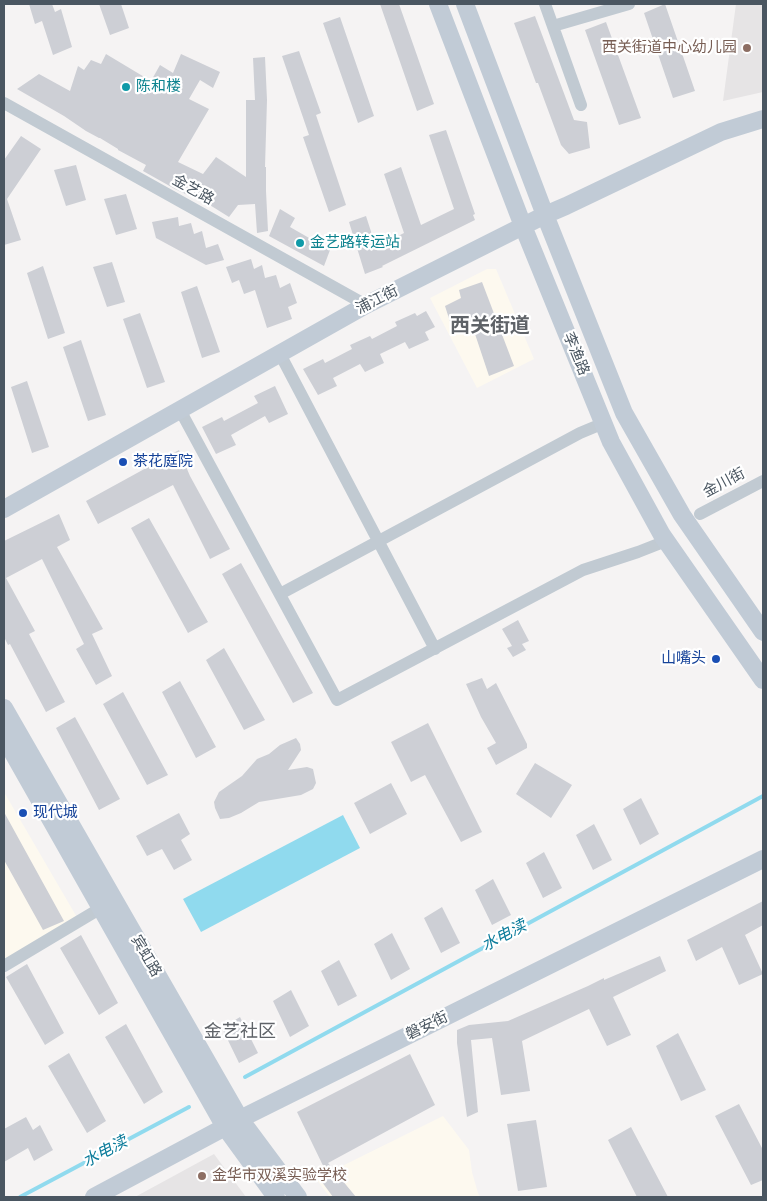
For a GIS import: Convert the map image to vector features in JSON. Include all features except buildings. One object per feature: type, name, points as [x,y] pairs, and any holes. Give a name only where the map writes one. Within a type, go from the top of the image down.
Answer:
[{"type":"main road","name":"李渔路","points":[[438,4],[523,226],[611,442],[666,541],[763,680]]},
{"type":"main road","name":"李渔路","points":[[465,4],[545,215],[624,413],[682,515],[763,632]]},
{"type":"main road","name":"浦江街","points":[[4,509],[366,305],[545,215],[721,132],[763,119]]},
{"type":"main road","name":"宾虹路","points":[[4,708],[233,1123],[276,1197]]},
{"type":"main road","name":"宾虹路","points":[[4,737],[101,908],[233,1123],[298,1197]]},
{"type":"main road","name":"磐安街","points":[[94,1197],[233,1123],[763,859]]},
{"type":"street","points":[[545,4],[581,105]]},
{"type":"street","points":[[553,26],[629,4]]},
{"type":"street","name":"金艺路","points":[[4,103],[366,305]]},
{"type":"street","points":[[280,354],[435,649]]},
{"type":"street","points":[[180,410],[338,700],[583,570],[666,541]]},
{"type":"street","points":[[280,594],[580,433],[604,423]]},
{"type":"street","name":"金川街","points":[[700,514],[763,481]]},
{"type":"street","points":[[4,966],[101,908]]},
{"type":"shaded area","name":"西关街道中心幼儿园","points":[[736,4],[763,4],[763,92],[723,101]]},
{"type":"shaded area","points":[[487,269],[496,269],[534,359],[477,388],[430,298]]},
{"type":"shaded area","points":[[4,792],[82,926],[4,971]]},
{"type":"shaded area","points":[[443,1116],[469,1150],[472,1172],[480,1197],[330,1197],[316,1179]]},
{"type":"shaded area","name":"金华市双溪实验学校","points":[[214,1154],[246,1197],[135,1197]]},
{"type":"water","points":[[343,815],[360,848],[201,932],[183,899]]},
{"type":"waterway","name":"水电渎","points":[[245,1077],[763,796]]},
{"type":"waterway","name":"水电渎","points":[[20,1197],[189,1107]]},
{"type":"place","name":"西关街道中心幼儿园","points":[[747,48]]},
{"type":"place","name":"陈和楼","points":[[126,87]]},
{"type":"place","name":"金艺路转运站","points":[[300,243]]},
{"type":"place","name":"茶花庭院","points":[[123,462]]},
{"type":"place","name":"山嘴头","points":[[716,659]]},
{"type":"place","name":"现代城","points":[[23,813]]},
{"type":"place","name":"金华市双溪实验学校","points":[[202,1176]]},
{"type":"district","name":"西关街道","points":[[490,326]]},
{"type":"district","name":"金艺社区","points":[[240,1032]]}]
